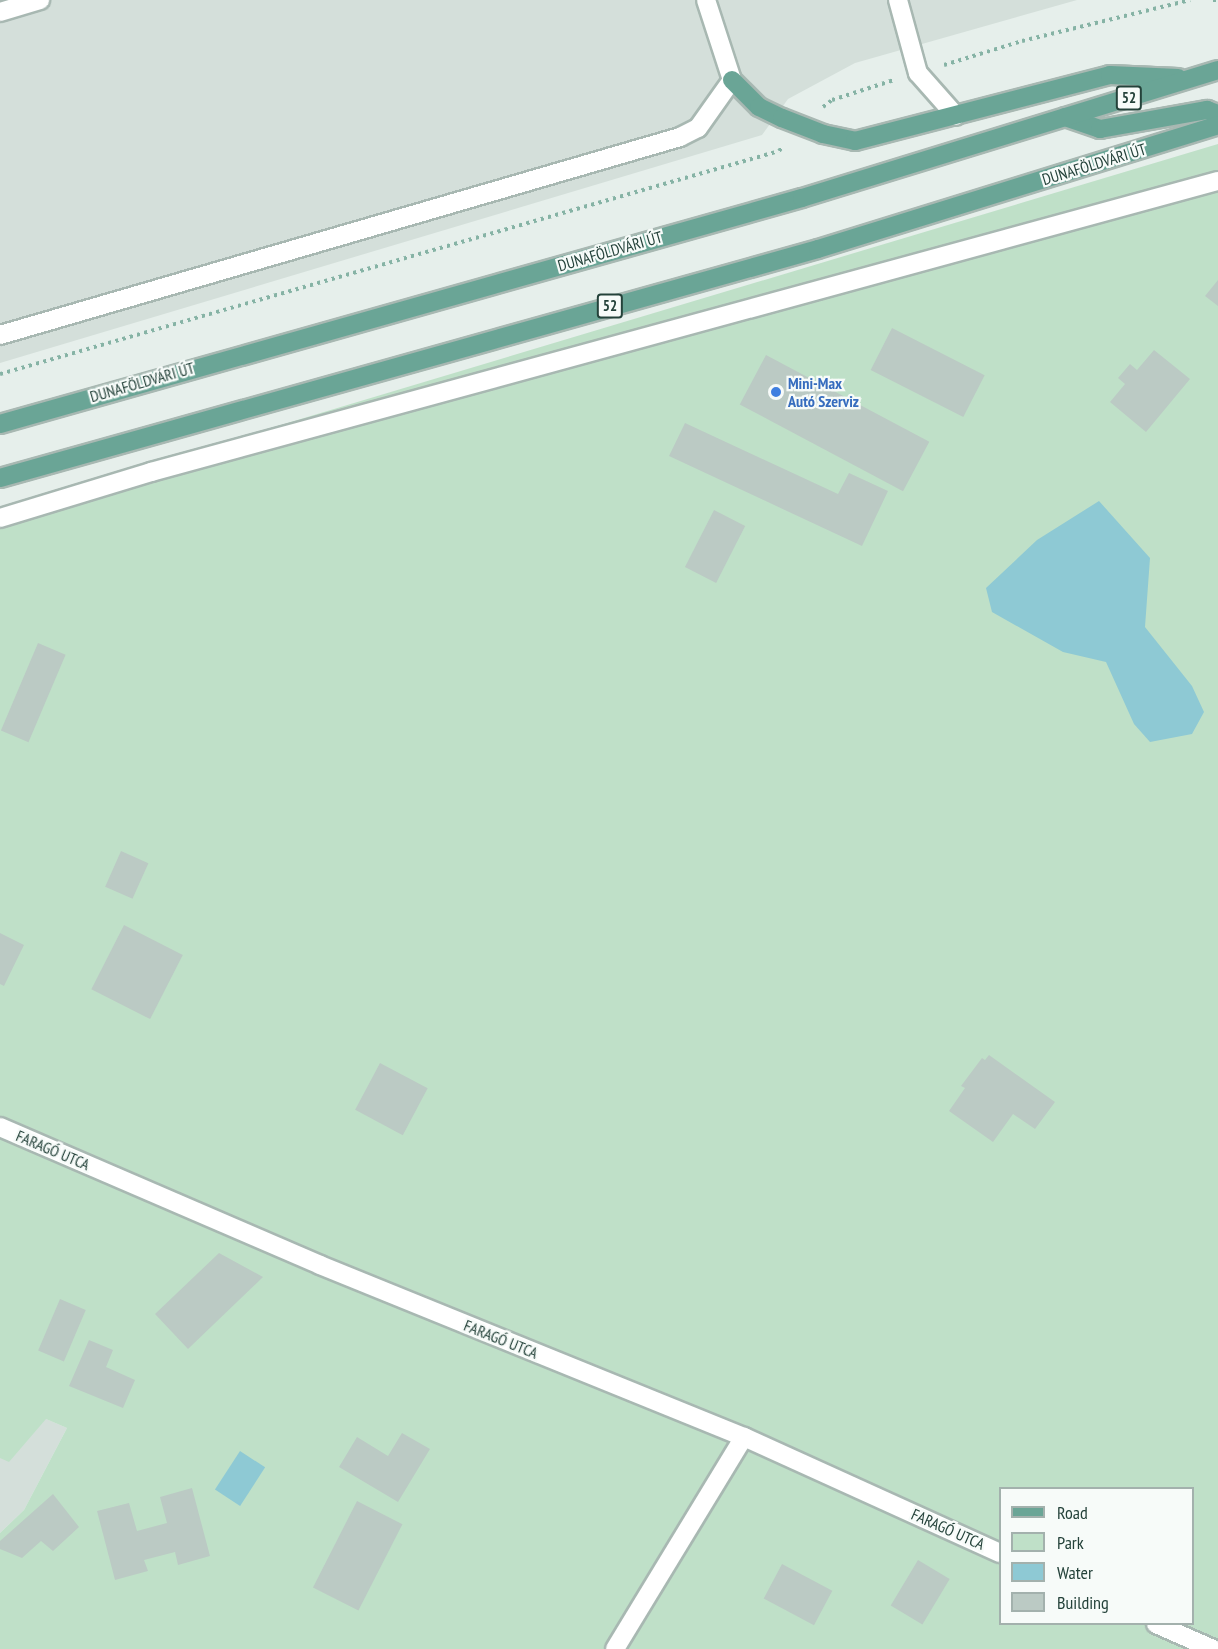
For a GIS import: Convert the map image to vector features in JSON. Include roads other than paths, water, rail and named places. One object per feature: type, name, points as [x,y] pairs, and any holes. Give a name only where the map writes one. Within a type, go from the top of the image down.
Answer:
[{"type":"main road","name":"DUNAFÖLDVÁRI ÚT","points":[[0,424],[802,198],[1218,70]]},
{"type":"main road","points":[[732,80],[759,107],[823,134],[855,141],[956,117],[1110,75],[1192,79]]},
{"type":"main road","points":[[1065,117],[1100,129],[1207,110],[1218,114]]},
{"type":"main road","name":"DUNAFÖLDVÁRI ÚT","points":[[0,478],[818,249],[1218,125]]},
{"type":"street","points":[[0,12],[40,0]]},
{"type":"street","points":[[0,335],[680,137],[698,128],[732,80],[706,0]]},
{"type":"street","points":[[898,0],[918,73],[956,117]]},
{"type":"street","points":[[0,518],[151,472],[1218,181]]},
{"type":"street","name":"FARAGÓ UTCA","points":[[0,1127],[320,1265],[744,1437],[999,1553]]},
{"type":"street","points":[[615,1649],[744,1437]]},
{"type":"street","points":[[1160,1625],[1213,1649]]},
{"type":"water","points":[[1099,501],[1150,558],[1145,627],[1192,686],[1204,712],[1192,734],[1150,742],[1134,724],[1106,662],[1063,652],[992,612],[986,588],[1037,540]]},
{"type":"water","points":[[240,1451],[265,1467],[240,1506],[215,1490]]},
{"type":"place","name":"Mini-Max Autó Szerviz","points":[[776,392]]}]
